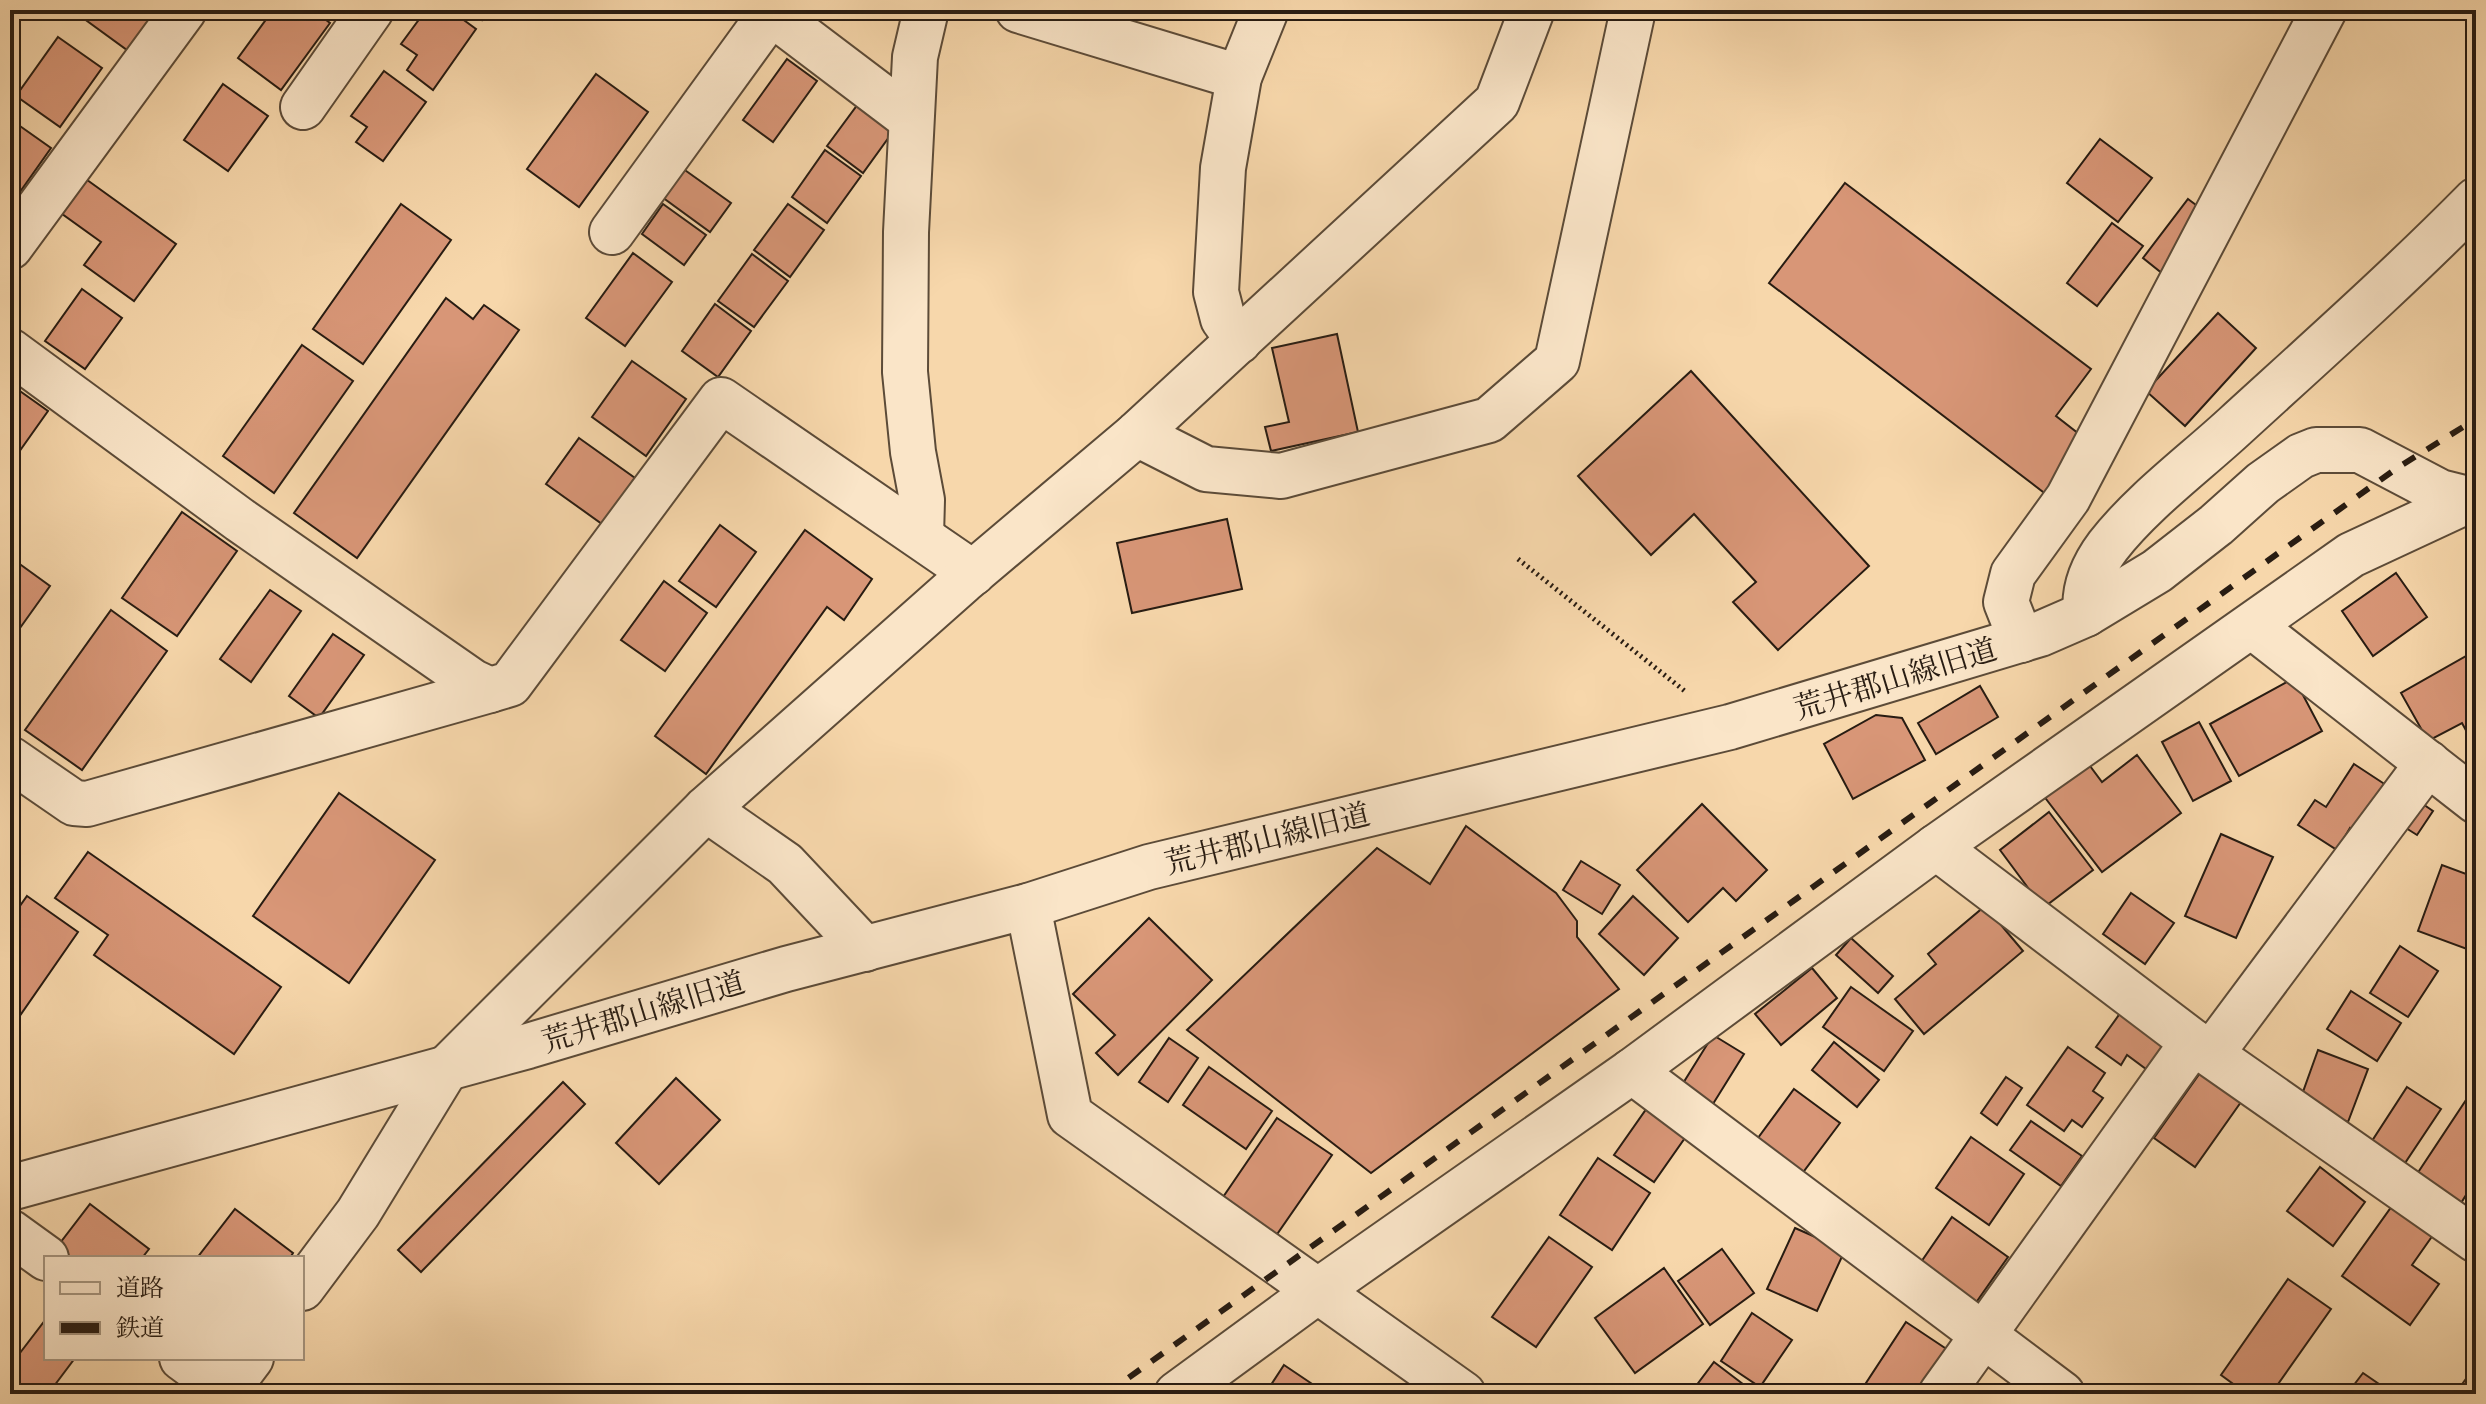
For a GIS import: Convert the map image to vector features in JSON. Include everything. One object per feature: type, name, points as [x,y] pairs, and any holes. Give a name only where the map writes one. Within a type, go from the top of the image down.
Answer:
[{"type":"street","points":[[10,247],[184,10]]},
{"type":"street","points":[[303,107],[371,10]]},
{"type":"street","points":[[921,536],[922,500],[913,452],[905,372],[906,232],[915,57],[926,10]]},
{"type":"street","points":[[1018,10],[1239,77]]},
{"type":"street","points":[[1239,341],[1223,319],[1216,292],[1223,168],[1239,77],[1266,10]]},
{"type":"street","points":[[304,1285],[358,1213],[446,1069],[706,809],[973,573],[1137,434],[1497,102],[1532,10]]},
{"type":"street","points":[[1137,434],[1206,469],[1281,476],[1489,420],[1557,361],[1633,10]]},
{"type":"street","points":[[2021,640],[2006,602],[2013,574],[2068,498],[2324,10]]},
{"type":"street","points":[[612,232],[769,11],[911,119]]},
{"type":"street","points":[[2086,614],[2088,585],[2108,546],[2476,200]]},
{"type":"street","points":[[10,351],[240,520],[473,682],[490,690]]},
{"type":"street","points":[[10,759],[74,803],[87,804],[510,684],[721,400],[973,573]]},
{"type":"street","name":"荒井郡山線旧道","points":[[10,1188],[446,1069],[786,969],[1028,906],[1149,867],[1730,727],[2021,640],[2086,614],[2157,571],[2263,483],[2301,456],[2316,450],[2360,450],[2440,492],[2471,501]]},
{"type":"street","points":[[1177,1394],[1319,1290],[1632,1071],[1936,847],[2351,555],[2471,501]]},
{"type":"street","points":[[2252,626],[2476,801]]},
{"type":"street","points":[[1941,1394],[2202,1048],[2428,763]]},
{"type":"street","points":[[706,809],[785,864],[865,949]]},
{"type":"street","points":[[1936,847],[2202,1048],[2476,1240]]},
{"type":"street","points":[[1028,906],[1070,1115],[1463,1394]]},
{"type":"street","points":[[1632,1071],[2062,1394]]},
{"type":"street","points":[[10,1232],[44,1257]]},
{"type":"street","points":[[186,1360],[233,1384]]},
{"type":"path","points":[[1518,559],[1730,727]]},
{"type":"building","points":[[72,10],[143,10],[152,16],[127,50]]},
{"type":"building","points":[[273,10],[313,10],[330,23],[281,90],[238,58]]},
{"type":"building","points":[[426,10],[450,10],[476,29],[433,90],[407,70],[417,55],[401,44]]},
{"type":"building","points":[[468,10],[489,10],[482,20]]},
{"type":"building","points":[[58,37],[102,68],[60,127],[16,96]]},
{"type":"building","points":[[787,59],[817,81],[773,142],[743,120]]},
{"type":"building","points":[[384,71],[426,102],[383,161],[356,142],[367,127],[351,116]]},
{"type":"building","points":[[596,74],[648,112],[579,207],[527,169]]},
{"type":"building","points":[[223,84],[268,116],[228,171],[184,140]]},
{"type":"building","points":[[861,100],[897,126],[863,173],[827,146]]},
{"type":"building","points":[[10,119],[51,148],[10,206]]},
{"type":"building","points":[[2100,139],[2152,178],[2118,222],[2067,183]]},
{"type":"building","points":[[825,150],[861,176],[827,223],[792,197]]},
{"type":"building","points":[[682,168],[731,203],[710,232],[662,197]]},
{"type":"building","points":[[83,177],[176,244],[134,301],[84,265],[101,242],[58,211]]},
{"type":"building","points":[[1845,183],[2091,369],[2056,416],[2088,441],[2047,495],[1769,283]]},
{"type":"building","points":[[2188,199],[2208,214],[2163,274],[2143,258]]},
{"type":"building","points":[[401,204],[451,240],[363,364],[313,329]]},
{"type":"building","points":[[663,204],[706,235],[684,265],[642,234]]},
{"type":"building","points":[[788,204],[824,230],[790,277],[754,250]]},
{"type":"building","points":[[2112,223],[2143,246],[2097,306],[2067,283]]},
{"type":"building","points":[[633,253],[672,282],[625,346],[586,318]]},
{"type":"building","points":[[752,254],[788,281],[754,327],[718,301]]},
{"type":"building","points":[[82,289],[122,318],[85,369],[45,341]]},
{"type":"building","points":[[446,298],[473,319],[484,305],[519,330],[357,558],[294,513]]},
{"type":"building","points":[[715,304],[751,331],[718,377],[682,351]]},
{"type":"building","points":[[2218,313],[2256,348],[2185,426],[2146,391]]},
{"type":"building","points":[[1337,334],[1358,432],[1271,451],[1265,427],[1289,422],[1272,348]]},
{"type":"building","points":[[302,345],[353,381],[274,493],[223,456]]},
{"type":"building","points":[[632,361],[686,399],[646,456],[592,417]]},
{"type":"building","points":[[1691,371],[1869,566],[1778,650],[1733,602],[1756,582],[1694,514],[1651,555],[1578,476]]},
{"type":"building","points":[[10,384],[48,411],[14,459],[10,457]]},
{"type":"building","points":[[579,438],[635,478],[602,524],[546,484]]},
{"type":"building","points":[[182,512],[237,551],[177,636],[122,598]]},
{"type":"building","points":[[1227,519],[1242,589],[1132,613],[1117,543]]},
{"type":"building","points":[[720,525],[756,552],[716,607],[679,581]]},
{"type":"building","points":[[805,530],[872,579],[844,620],[827,607],[706,774],[655,736]]},
{"type":"building","points":[[10,557],[50,586],[10,642]]},
{"type":"building","points":[[2396,573],[2427,617],[2373,656],[2342,611]]},
{"type":"building","points":[[664,581],[707,613],[665,671],[621,640]]},
{"type":"building","points":[[270,590],[301,611],[251,682],[220,659]]},
{"type":"building","points":[[111,610],[167,651],[82,770],[25,730]]},
{"type":"building","points":[[333,634],[364,655],[319,718],[289,696]]},
{"type":"building","points":[[2475,651],[2476,749],[2462,723],[2428,741],[2401,693]]},
{"type":"building","points":[[2294,678],[2322,731],[2239,776],[2210,724]]},
{"type":"building","points":[[1980,686],[1998,717],[1936,754],[1918,723]]},
{"type":"building","points":[[1876,715],[1902,718],[1925,760],[1853,799],[1824,744]]},
{"type":"building","points":[[2199,722],[2231,781],[2193,801],[2162,742]]},
{"type":"building","points":[[2137,755],[2181,813],[2102,872],[2043,795],[2087,762],[2102,782]]},
{"type":"building","points":[[2354,764],[2389,787],[2359,834],[2350,828],[2337,850],[2298,825],[2315,800],[2326,807]]},
{"type":"building","points":[[339,793],[435,860],[349,983],[253,916]]},
{"type":"building","points":[[2414,798],[2433,811],[2417,835],[2398,823]]},
{"type":"building","points":[[1702,804],[1767,870],[1736,901],[1723,888],[1688,922],[1637,870]]},
{"type":"building","points":[[2049,812],[2093,870],[2043,908],[2000,850]]},
{"type":"building","points":[[1466,826],[1556,893],[1577,921],[1577,937],[1619,989],[1371,1173],[1187,1030],[1377,848],[1430,884]]},
{"type":"building","points":[[2221,834],[2273,857],[2236,938],[2185,916]]},
{"type":"building","points":[[2476,847],[2475,952],[2418,931],[2442,865],[2466,874]]},
{"type":"building","points":[[88,852],[281,987],[234,1054],[94,955],[108,935],[55,898]]},
{"type":"building","points":[[1581,861],[1620,885],[1602,914],[1563,890]]},
{"type":"building","points":[[2131,893],[2174,923],[2145,964],[2103,934]]},
{"type":"building","points":[[27,896],[78,932],[10,1030],[10,920]]},
{"type":"building","points":[[1633,896],[1678,938],[1644,975],[1599,934]]},
{"type":"building","points":[[1985,906],[2023,951],[1924,1034],[1895,999],[1936,964],[1928,954]]},
{"type":"building","points":[[1149,918],[1212,980],[1118,1075],[1096,1053],[1115,1035],[1073,994]]},
{"type":"building","points":[[1851,938],[1893,976],[1878,993],[1836,955]]},
{"type":"building","points":[[2400,946],[2438,971],[2408,1017],[2370,993]]},
{"type":"building","points":[[1812,968],[1837,998],[1781,1045],[1755,1014]]},
{"type":"building","points":[[1851,987],[1913,1031],[1884,1071],[1823,1027]]},
{"type":"building","points":[[2351,991],[2401,1023],[2377,1061],[2327,1029]]},
{"type":"building","points":[[2121,1012],[2165,1043],[2146,1069],[2127,1055],[2121,1065],[2096,1047]]},
{"type":"building","points":[[1713,1035],[1744,1054],[1708,1112],[1677,1093]]},
{"type":"building","points":[[1169,1038],[1198,1058],[1168,1102],[1139,1082]]},
{"type":"building","points":[[1834,1042],[1879,1080],[1857,1107],[1812,1070]]},
{"type":"building","points":[[2068,1047],[2105,1073],[2093,1091],[2103,1098],[2082,1127],[2072,1120],[2064,1131],[2027,1105]]},
{"type":"building","points":[[2318,1050],[2368,1069],[2348,1122],[2299,1103]]},
{"type":"building","points":[[1209,1067],[1272,1111],[1246,1149],[1183,1105]]},
{"type":"building","points":[[2200,1073],[2241,1102],[2195,1167],[2154,1138]]},
{"type":"building","points":[[2006,1077],[2022,1088],[1997,1125],[1981,1113]]},
{"type":"building","points":[[676,1078],[720,1120],[659,1184],[616,1143]]},
{"type":"building","points":[[563,1082],[585,1104],[421,1272],[398,1250]]},
{"type":"building","points":[[2407,1087],[2441,1109],[2403,1166],[2370,1144]]},
{"type":"building","points":[[1794,1089],[1840,1123],[1801,1175],[1755,1142]]},
{"type":"building","points":[[2472,1091],[2476,1094],[2476,1179],[2461,1203],[2417,1174]]},
{"type":"building","points":[[1647,1108],[1687,1135],[1654,1182],[1614,1155]]},
{"type":"building","points":[[1277,1118],[1332,1155],[1273,1240],[1219,1203]]},
{"type":"building","points":[[2031,1121],[2082,1156],[2061,1186],[2010,1150]]},
{"type":"building","points":[[1971,1137],[2024,1174],[1989,1225],[1936,1188]]},
{"type":"building","points":[[1598,1158],[1650,1193],[1612,1250],[1560,1215]]},
{"type":"building","points":[[2320,1167],[2365,1202],[2333,1246],[2287,1211]]},
{"type":"building","points":[[90,1204],[149,1249],[144,1256],[69,1256],[57,1247]]},
{"type":"building","points":[[2392,1206],[2433,1235],[2412,1265],[2439,1284],[2410,1325],[2342,1276]]},
{"type":"building","points":[[235,1209],[293,1253],[291,1256],[199,1256]]},
{"type":"building","points":[[1952,1217],[2008,1257],[1975,1304],[1919,1265]]},
{"type":"building","points":[[1795,1228],[1845,1250],[1817,1311],[1767,1289]]},
{"type":"building","points":[[1549,1237],[1592,1267],[1536,1347],[1492,1317]]},
{"type":"building","points":[[1722,1249],[1754,1293],[1710,1325],[1678,1281]]},
{"type":"building","points":[[1664,1268],[1703,1324],[1635,1373],[1595,1318]]},
{"type":"building","points":[[2288,1279],[2331,1309],[2271,1394],[2247,1394],[2221,1375]]},
{"type":"building","points":[[1752,1313],[1792,1340],[1760,1387],[1721,1361]]},
{"type":"building","points":[[44,1322],[44,1360],[74,1360],[48,1394],[10,1394],[10,1366]]},
{"type":"building","points":[[1906,1322],[1948,1350],[1919,1394],[1884,1394],[1866,1383]]},
{"type":"building","points":[[1714,1362],[1756,1394],[1690,1394]]},
{"type":"building","points":[[1284,1365],[1327,1394],[1265,1394]]},
{"type":"building","points":[[2473,1369],[2476,1371],[2476,1394],[2455,1394]]},
{"type":"building","points":[[2363,1373],[2392,1393],[2347,1394]]},
{"type":"railway","points":[[1106,1394],[2397,468],[2476,419]]}]
